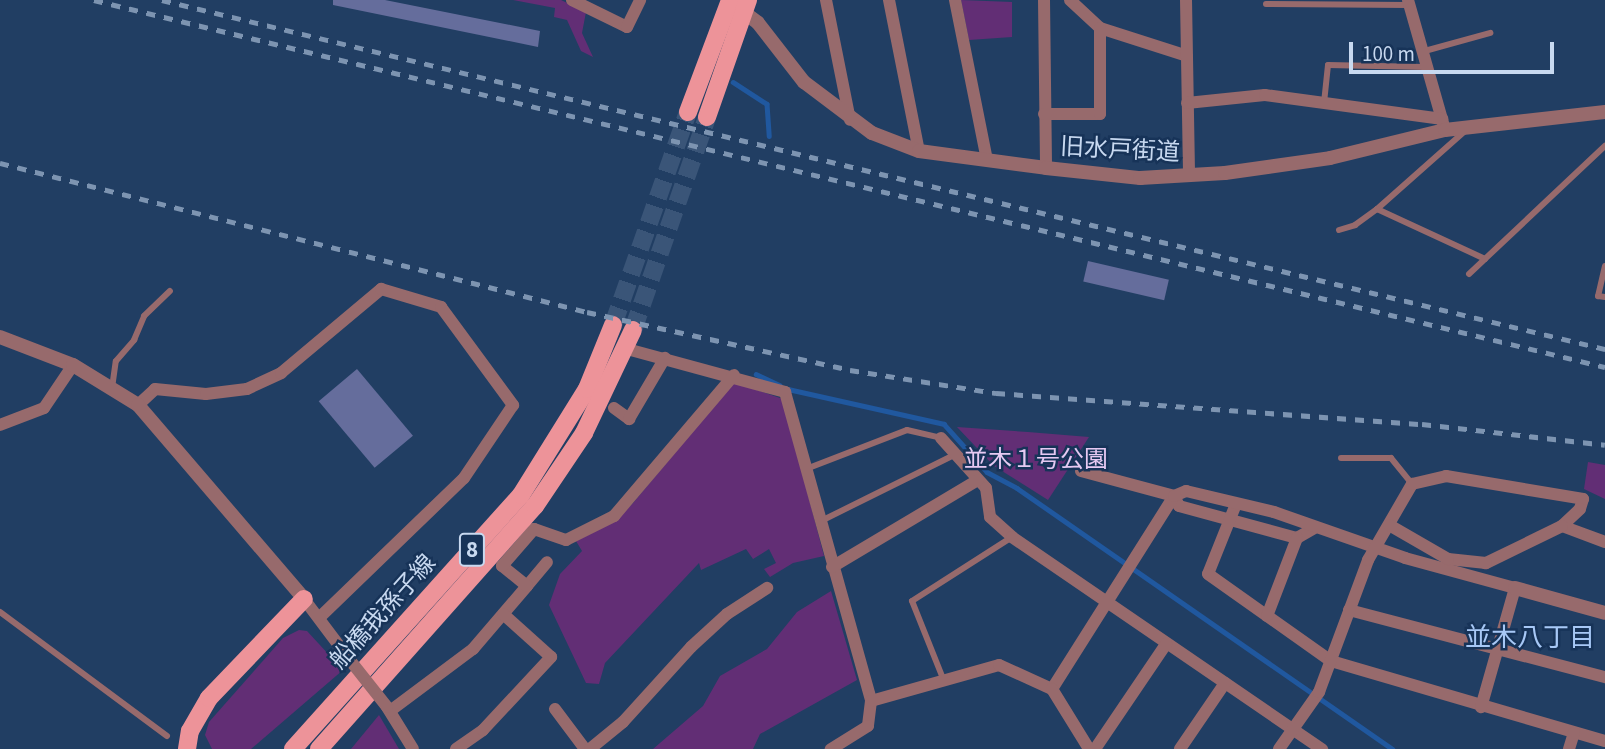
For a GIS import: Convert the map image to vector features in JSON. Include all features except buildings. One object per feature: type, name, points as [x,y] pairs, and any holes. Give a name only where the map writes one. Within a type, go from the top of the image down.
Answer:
[{"type":"main road","points":[[688,112],[729,0]]},
{"type":"main road","points":[[707,117],[746,6]]},
{"type":"main road","name":"船橋我孫子線","points":[[293,749],[521,495],[587,389],[613,325]]},
{"type":"main road","name":"船橋我孫子線","points":[[318,749],[496,562],[561,471],[627,349],[633,330]]},
{"type":"main road","points":[[187,749],[201,711],[304,599]]},
{"type":"main road","points":[[281,749],[339,698]]},
{"type":"main road","points":[[331,749],[361,702]]},
{"type":"main road","points":[[199,749],[196,729],[201,711]]},
{"type":"street","points":[[572,0],[627,27],[640,0]]},
{"type":"street","name":"旧水戸街道","points":[[729,0],[746,6],[804,82],[850,121],[919,151],[1046,168],[1139,178],[1189,176],[1330,158],[1444,125],[1469,127],[1605,112]]},
{"type":"street","points":[[826,0],[850,121]]},
{"type":"street","points":[[889,0],[919,151]]},
{"type":"street","points":[[955,0],[987,160]]},
{"type":"street","points":[[1044,0],[1046,168]]},
{"type":"street","points":[[1070,0],[1100,28],[1188,56]]},
{"type":"street","points":[[1186,0],[1189,176]]},
{"type":"street","points":[[1187,103],[1265,95],[1444,125],[1408,2]]},
{"type":"street","points":[[1044,114],[1100,114],[1100,28]]},
{"type":"street","points":[[138,405],[155,389],[206,394],[247,389],[281,373],[381,289],[441,307],[513,405],[464,478],[320,617]]},
{"type":"street","points":[[0,337],[73,365],[138,405],[320,617],[388,709],[413,749]]},
{"type":"street","points":[[627,349],[734,375],[785,392],[871,701],[868,726],[831,749]]},
{"type":"street","points":[[614,408],[629,419],[665,358]]},
{"type":"street","points":[[0,425],[44,408],[73,365]]},
{"type":"street","points":[[527,586],[496,562],[534,529],[566,540],[614,516],[734,375]]},
{"type":"street","points":[[941,438],[986,488],[990,517],[1012,537],[1106,604],[1322,749]]},
{"type":"street","points":[[1081,471],[1174,496],[1179,506],[1297,538]]},
{"type":"street","points":[[1279,749],[1319,692],[1375,548],[1412,484],[1446,475],[1583,499],[1580,509],[1562,526],[1486,563],[1447,559],[1389,525]]},
{"type":"street","points":[[832,567],[978,480]]},
{"type":"street","points":[[1052,689],[1174,496],[1186,491],[1274,512],[1375,548],[1605,613]]},
{"type":"street","points":[[1236,504],[1208,574],[1331,661],[1481,707],[1605,741]]},
{"type":"street","points":[[1562,526],[1605,542]]},
{"type":"street","points":[[1267,616],[1297,538],[1314,528]]},
{"type":"street","points":[[388,709],[474,649],[547,562]]},
{"type":"street","points":[[555,709],[587,749],[623,722],[709,630],[767,588]]},
{"type":"street","points":[[1481,707],[1515,588]]},
{"type":"street","points":[[1349,610],[1605,677]]},
{"type":"street","points":[[456,749],[483,730],[551,657],[503,614]]},
{"type":"street","points":[[1095,749],[1166,644]]},
{"type":"street","points":[[871,701],[999,665],[1052,689],[1089,749]]},
{"type":"street","points":[[1180,749],[1225,683]]},
{"type":"street","points":[[1569,749],[1574,733]]},
{"type":"lane","points":[[1266,4],[1408,2]]},
{"type":"lane","points":[[1421,52],[1490,33]]},
{"type":"lane","points":[[1324,105],[1328,65],[1425,67]]},
{"type":"lane","points":[[1339,230],[1355,225],[1377,209],[1469,127]]},
{"type":"lane","points":[[1469,274],[1605,146]]},
{"type":"lane","points":[[1377,209],[1485,259]]},
{"type":"lane","points":[[1605,266],[1598,296],[1605,297]]},
{"type":"lane","points":[[112,388],[117,361],[134,340],[144,316],[170,291]]},
{"type":"lane","points":[[806,469],[907,430],[941,438]]},
{"type":"lane","points":[[821,522],[954,455]]},
{"type":"lane","points":[[1341,458],[1391,458],[1412,484]]},
{"type":"lane","points":[[944,682],[912,601],[1012,537]]},
{"type":"lane","points":[[0,612],[167,736]]},
{"type":"green space","points":[[513,0],[561,0],[586,12],[582,33],[593,57],[581,51],[567,20],[554,17],[555,8]]},
{"type":"green space","points":[[961,0],[1012,2],[1012,37],[969,40]]},
{"type":"green space","points":[[734,382],[783,399],[824,556],[793,563],[770,577],[764,569],[776,563],[769,549],[753,559],[746,549],[701,570],[699,563],[605,663],[599,684],[586,683],[549,605],[560,574],[582,551],[576,541],[616,520],[633,503]]},
{"type":"green space","name":"並木１号公園","points":[[957,427],[1089,437],[1048,500],[994,466]]},
{"type":"green space","points":[[1588,462],[1605,465],[1605,499],[1584,489]]},
{"type":"green space","points":[[831,591],[857,680],[760,734],[753,749],[653,749],[703,706],[720,676],[767,649],[797,612]]},
{"type":"green space","points":[[299,630],[307,631],[343,670],[251,749],[212,749],[205,735],[209,722],[283,638]]},
{"type":"green space","points":[[379,715],[399,749],[351,749]]},
{"type":"waterway","points":[[733,82],[767,104],[769,136]]},
{"type":"waterway","points":[[756,374],[780,385]]},
{"type":"waterway","points":[[788,389],[944,424],[987,472],[1017,488],[1392,749]]},
{"type":"tunnel","points":[[613,325],[688,112]]},
{"type":"tunnel","points":[[633,330],[707,117]]},
{"type":"railway","points":[[94,0],[1605,367]]},
{"type":"railway","points":[[162,0],[1605,349]]},
{"type":"railway","points":[[0,163],[587,312],[850,370],[996,393],[1422,424],[1605,445]]},
{"type":"district","name":"並木八丁目","points":[[1530,638]]}]
